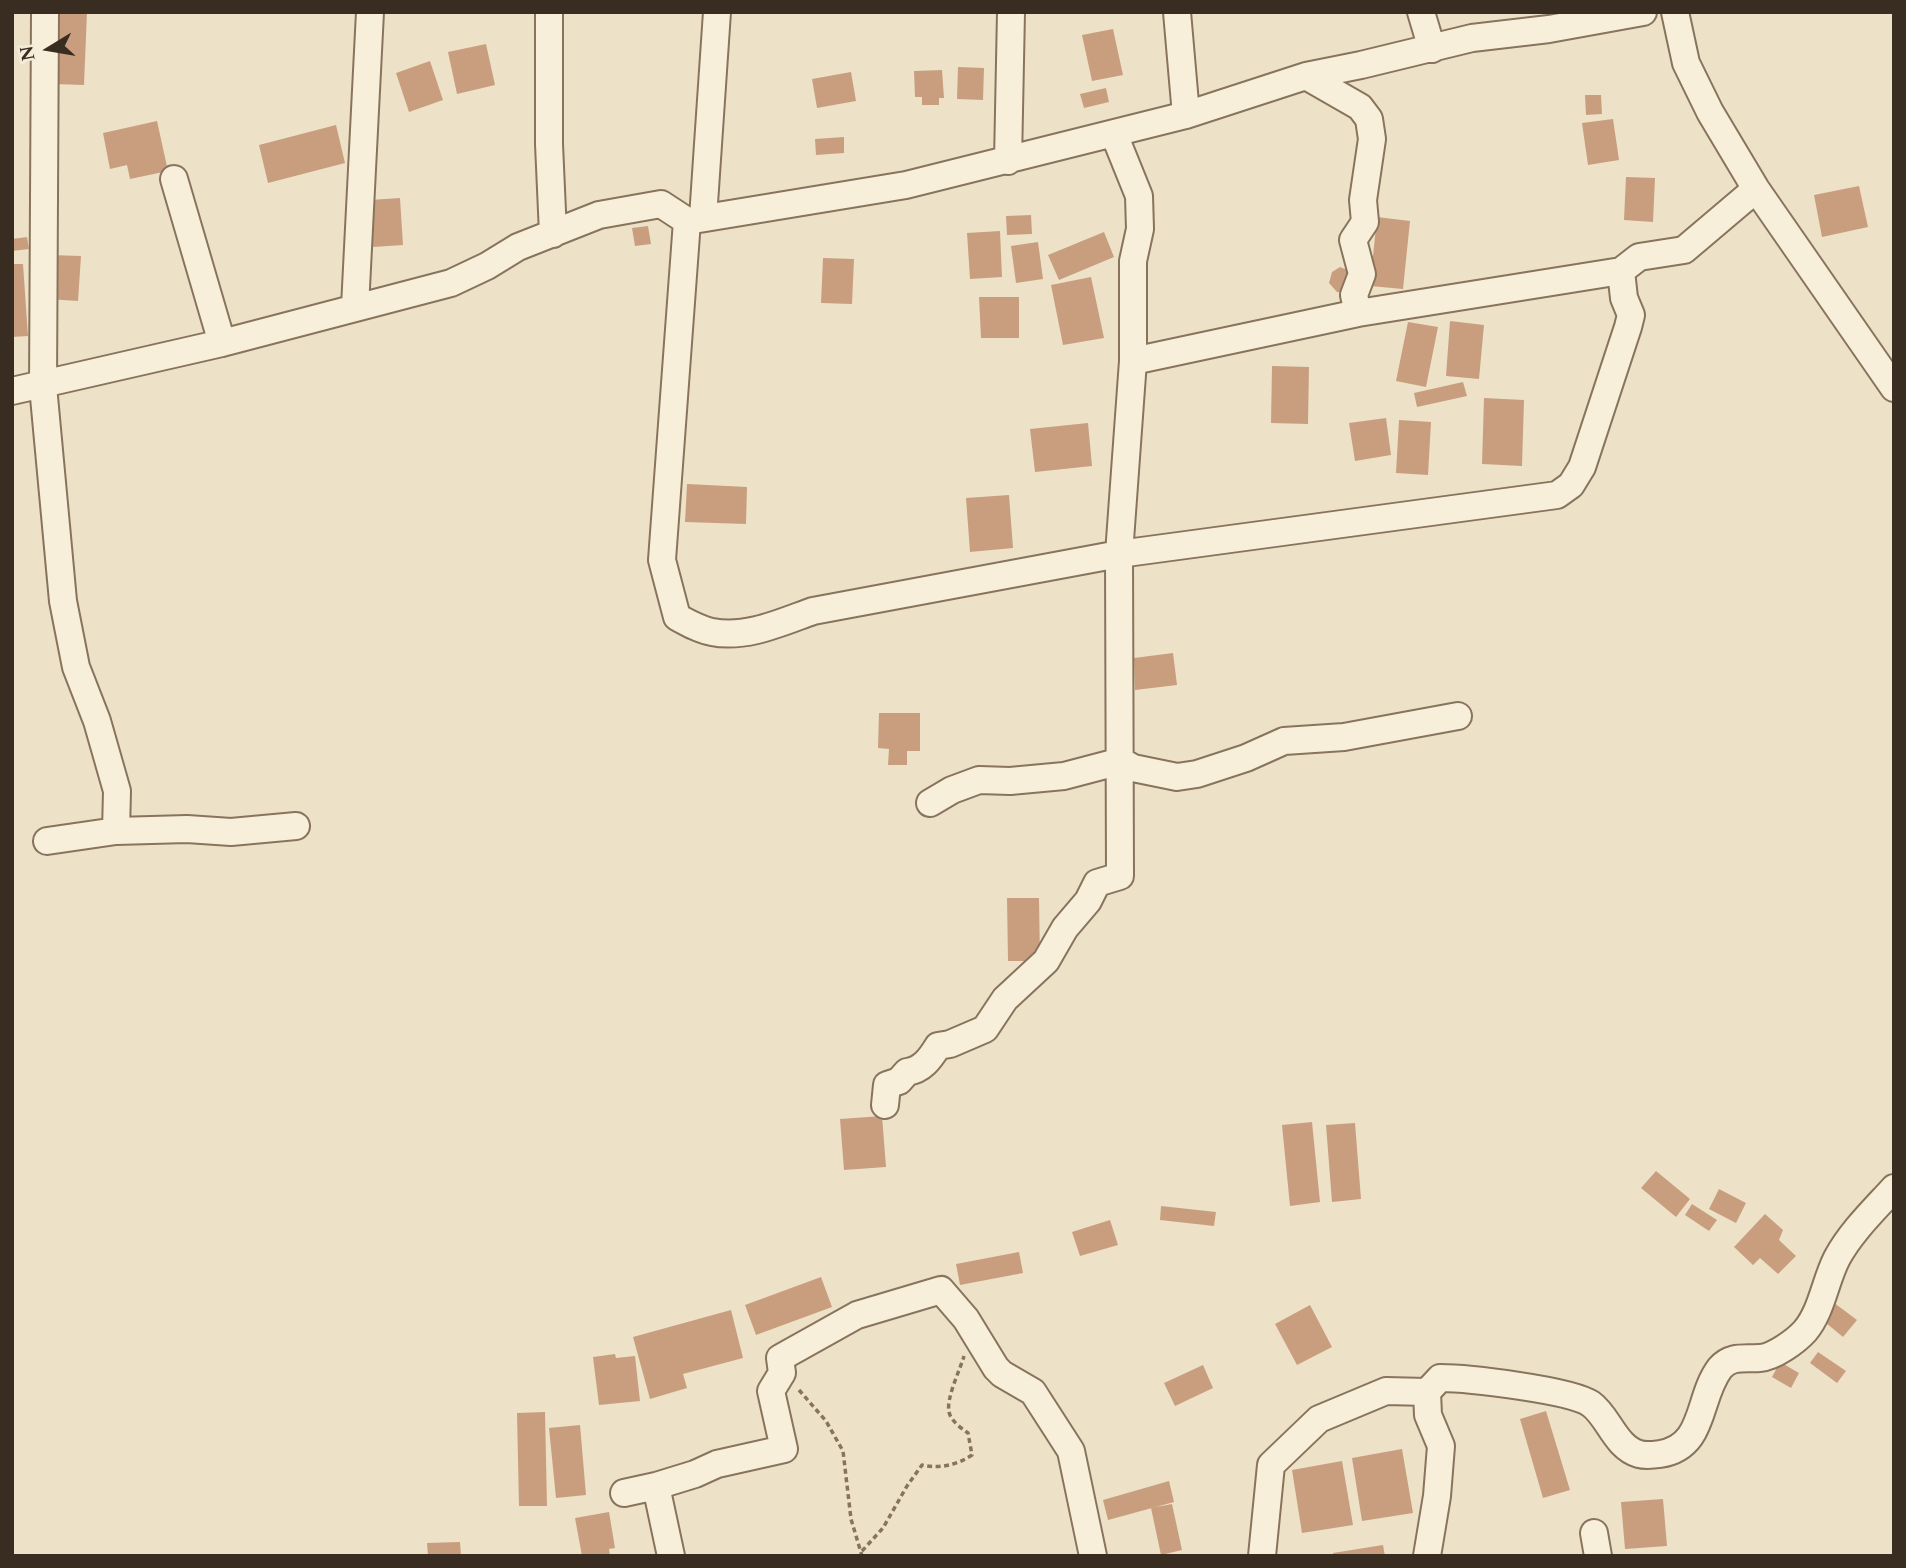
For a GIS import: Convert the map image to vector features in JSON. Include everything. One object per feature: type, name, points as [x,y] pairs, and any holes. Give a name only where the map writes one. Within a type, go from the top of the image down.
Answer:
[{"type":"street","points":[[45,12],[43,386],[63,601],[76,667],[97,721],[117,791],[116,831]]},
{"type":"street","points":[[355,307],[370,12]]},
{"type":"street","points":[[549,12],[549,144],[553,234]]},
{"type":"street","points":[[717,12],[662,560],[677,617],[711,632],[736,634],[813,611],[1119,554],[1557,495],[1571,485],[1582,467],[1628,327],[1631,315],[1624,298],[1621,271]]},
{"type":"street","points":[[1007,161],[1011,12]]},
{"type":"street","points":[[1177,12],[1186,115]]},
{"type":"street","points":[[1421,12],[1432,49]]},
{"type":"street","points":[[1675,12],[1686,63],[1710,113],[1756,189],[1893,385]]},
{"type":"street","points":[[12,391],[222,344],[451,283],[487,267],[518,247],[598,215],[661,204],[695,220],[906,185],[1186,115],[1306,76],[1472,38],[1549,29],[1629,14]]},
{"type":"street","points":[[1306,76],[1360,107],[1369,119],[1373,139],[1363,200],[1365,222],[1353,240],[1362,274],[1354,295],[1357,313]]},
{"type":"street","points":[[885,1105],[887,1085],[899,1081],[906,1072],[917,1071],[938,1046],[950,1044],[985,1029],[1005,999],[1046,961],[1065,928],[1088,901],[1097,883],[1121,876],[1119,554],[1133,361],[1133,261],[1140,229],[1139,196],[1114,134]]},
{"type":"street","points":[[174,179],[222,344]]},
{"type":"street","points":[[1133,361],[1357,313],[1621,271],[1639,257],[1684,250],[1756,189]]},
{"type":"street","points":[[930,803],[952,790],[979,780],[1010,781],[1064,776],[1121,761],[1133,768],[1177,776],[1197,774],[1236,762],[1284,741],[1344,737],[1458,716]]},
{"type":"street","points":[[47,841],[116,831],[187,829],[231,832],[296,826]]},
{"type":"street","points":[[1427,1556],[1437,1496],[1441,1446],[1428,1415],[1427,1392],[1440,1378],[1470,1378],[1573,1397],[1592,1404],[1619,1439],[1637,1453],[1651,1455],[1670,1452],[1681,1447],[1691,1436],[1714,1377],[1722,1365],[1732,1359],[1762,1358],[1803,1333],[1812,1321],[1837,1258],[1863,1221],[1894,1188]]},
{"type":"street","points":[[624,1493],[695,1474],[717,1464],[784,1449],[771,1391],[782,1373],[780,1359],[857,1315],[941,1290],[966,1319],[996,1368],[1033,1392],[1071,1451],[1093,1556]]},
{"type":"street","points":[[1262,1556],[1271,1465],[1319,1419],[1386,1391],[1427,1392]]},
{"type":"street","points":[[656,1486],[671,1556]]},
{"type":"path","points":[[862,1553],[883,1528],[906,1486],[922,1465],[937,1469],[964,1461],[972,1455],[968,1433],[957,1425],[949,1412],[951,1393],[964,1356]]},
{"type":"path","points":[[782,1373],[826,1421],[843,1451],[851,1519],[862,1553]]},
{"type":"building","points":[[55,12],[87,12],[84,85],[52,84]]},
{"type":"building","points":[[1113,29],[1123,75],[1092,81],[1082,35]]},
{"type":"building","points":[[486,44],[495,85],[457,94],[448,52]]},
{"type":"building","points":[[430,61],[443,100],[409,112],[396,73]]},
{"type":"building","points":[[958,67],[984,68],[983,100],[957,99]]},
{"type":"building","points":[[942,70],[944,98],[939,98],[939,105],[922,105],[922,97],[915,97],[914,71]]},
{"type":"building","points":[[851,72],[856,101],[817,108],[812,79]]},
{"type":"building","points":[[1106,88],[1109,102],[1084,108],[1080,94]]},
{"type":"building","points":[[1585,95],[1601,95],[1602,114],[1586,115]]},
{"type":"building","points":[[1613,119],[1619,160],[1588,165],[1582,123]]},
{"type":"building","points":[[157,121],[168,171],[130,179],[127,165],[110,169],[103,133]]},
{"type":"building","points":[[336,125],[345,163],[268,183],[259,145]]},
{"type":"building","points":[[844,137],[844,153],[816,155],[815,139]]},
{"type":"building","points":[[1626,177],[1655,178],[1653,222],[1624,220]]},
{"type":"building","points":[[1859,186],[1868,227],[1822,237],[1814,195]]},
{"type":"building","points":[[400,198],[403,245],[373,247],[370,200]]},
{"type":"building","points":[[1031,215],[1032,234],[1007,235],[1006,216]]},
{"type":"building","points":[[1377,217],[1410,221],[1403,289],[1370,286]]},
{"type":"building","points":[[648,226],[651,244],[635,246],[632,228]]},
{"type":"building","points":[[1000,231],[1002,277],[970,279],[967,233]]},
{"type":"building","points":[[1104,232],[1114,257],[1059,280],[1048,255]]},
{"type":"building","points":[[27,237],[29,249],[12,251],[12,239]]},
{"type":"building","points":[[1038,242],[1043,279],[1016,283],[1011,246]]},
{"type":"building","points":[[50,255],[81,256],[78,301],[47,299]]},
{"type":"building","points":[[823,258],[854,259],[852,304],[821,303]]},
{"type":"building","points":[[12,264],[23,264],[28,336],[12,337]]},
{"type":"building","points":[[1340,267],[1352,272],[1344,293],[1337,292],[1329,283],[1332,272]]},
{"type":"building","points":[[1091,277],[1104,338],[1063,345],[1051,285]]},
{"type":"building","points":[[979,297],[1019,297],[1019,338],[981,338]]},
{"type":"building","points":[[1450,321],[1484,325],[1479,379],[1446,376]]},
{"type":"building","points":[[1408,322],[1438,327],[1426,387],[1396,381]]},
{"type":"building","points":[[1272,366],[1309,367],[1308,424],[1271,423]]},
{"type":"building","points":[[1463,382],[1467,396],[1417,407],[1414,393]]},
{"type":"building","points":[[1484,398],[1524,400],[1522,466],[1482,464]]},
{"type":"building","points":[[1386,418],[1391,455],[1355,461],[1349,423]]},
{"type":"building","points":[[1399,420],[1431,422],[1428,475],[1396,473]]},
{"type":"building","points":[[1088,423],[1092,466],[1035,472],[1030,429]]},
{"type":"building","points":[[687,484],[747,487],[746,524],[685,522]]},
{"type":"building","points":[[1009,495],[1013,548],[970,552],[966,498]]},
{"type":"building","points":[[1173,653],[1177,685],[1135,690],[1134,658]]},
{"type":"building","points":[[879,713],[920,713],[920,751],[907,751],[907,765],[888,765],[889,749],[878,748]]},
{"type":"building","points":[[1007,898],[1039,898],[1040,961],[1008,961]]},
{"type":"building","points":[[882,1116],[886,1167],[844,1170],[840,1119]]},
{"type":"building","points":[[1312,1122],[1320,1202],[1290,1206],[1282,1125]]},
{"type":"building","points":[[1355,1123],[1361,1199],[1332,1202],[1326,1125]]},
{"type":"building","points":[[1656,1171],[1690,1199],[1676,1217],[1641,1188]]},
{"type":"building","points":[[1719,1189],[1746,1203],[1736,1223],[1709,1209]]},
{"type":"building","points":[[1692,1204],[1717,1220],[1709,1231],[1685,1215]]},
{"type":"building","points":[[1161,1206],[1216,1212],[1214,1226],[1160,1220]]},
{"type":"building","points":[[1765,1214],[1783,1230],[1779,1240],[1796,1256],[1778,1274],[1760,1258],[1753,1265],[1734,1247]]},
{"type":"building","points":[[1110,1220],[1118,1245],[1080,1256],[1072,1232]]},
{"type":"building","points":[[1019,1252],[1023,1273],[960,1285],[956,1264]]},
{"type":"building","points":[[821,1277],[832,1307],[756,1335],[745,1305]]},
{"type":"building","points":[[1833,1302],[1857,1320],[1843,1337],[1820,1318]]},
{"type":"building","points":[[1310,1305],[1332,1347],[1297,1365],[1275,1324]]},
{"type":"building","points":[[731,1310],[743,1358],[683,1374],[687,1388],[650,1399],[633,1337]]},
{"type":"building","points":[[1818,1352],[1846,1371],[1837,1383],[1810,1363]]},
{"type":"building","points":[[615,1354],[616,1358],[635,1356],[640,1401],[599,1405],[593,1357]]},
{"type":"building","points":[[1780,1362],[1799,1373],[1791,1388],[1772,1377]]},
{"type":"building","points":[[1203,1365],[1213,1388],[1175,1406],[1164,1383]]},
{"type":"building","points":[[1546,1411],[1570,1490],[1543,1498],[1520,1419]]},
{"type":"building","points":[[545,1412],[547,1506],[519,1506],[517,1413]]},
{"type":"building","points":[[580,1425],[586,1495],[556,1498],[549,1428]]},
{"type":"building","points":[[1402,1449],[1413,1513],[1362,1521],[1352,1458]]},
{"type":"building","points":[[1342,1461],[1353,1525],[1302,1533],[1292,1470]]},
{"type":"building","points":[[1169,1481],[1174,1502],[1108,1520],[1103,1500]]},
{"type":"building","points":[[1663,1499],[1667,1546],[1625,1549],[1621,1502]]},
{"type":"building","points":[[1172,1504],[1182,1550],[1161,1555],[1151,1508]]},
{"type":"building","points":[[609,1512],[615,1548],[609,1549],[610,1556],[582,1556],[575,1518]]},
{"type":"building","points":[[460,1542],[461,1556],[428,1556],[427,1543]]},
{"type":"building","points":[[1383,1545],[1385,1556],[1334,1556],[1333,1553]]}]
